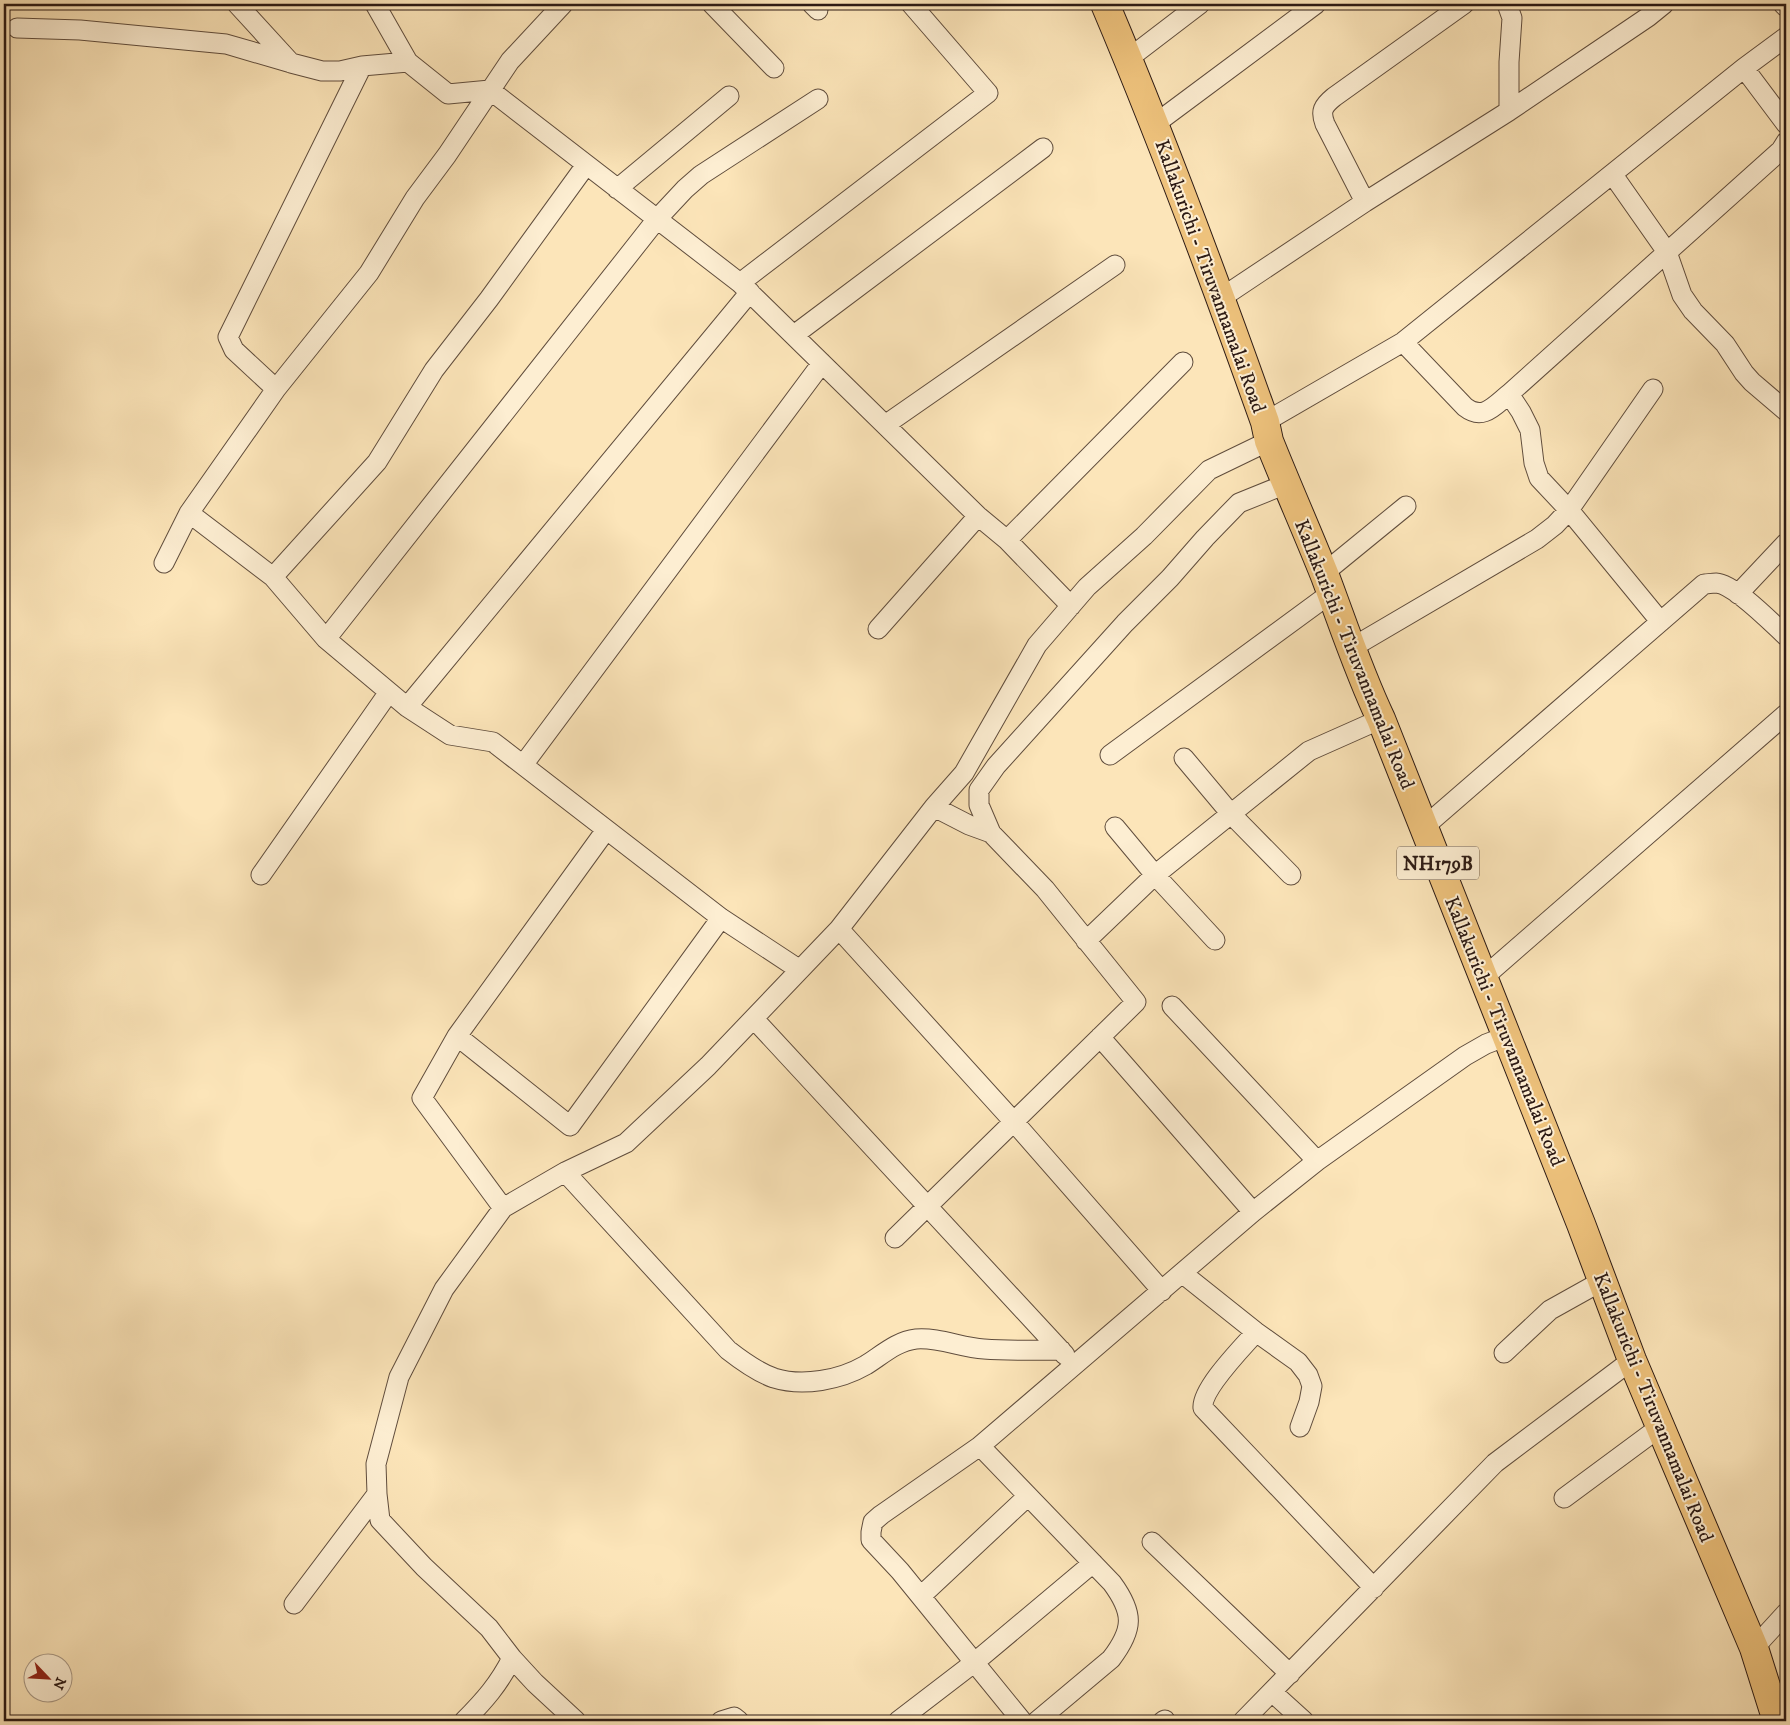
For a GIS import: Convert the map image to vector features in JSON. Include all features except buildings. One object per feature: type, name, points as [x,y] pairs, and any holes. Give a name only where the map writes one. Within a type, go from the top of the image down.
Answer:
[{"type":"highway","name":"Kallakurichi - Tiruvannamalai Road","points":[[1105,4],[1155,124],[1221,298],[1286,484],[1328,583],[1353,647],[1365,685],[1381,719],[1484,977],[1632,1360],[1754,1648],[1777,1721]]},
{"type":"street","points":[[237,4],[291,63]]},
{"type":"street","points":[[375,4],[408,62],[448,94],[490,90],[745,287],[978,516],[1007,540],[1071,606]]},
{"type":"street","points":[[164,563],[189,513],[276,389],[369,273],[415,198],[447,155],[510,61],[563,4]]},
{"type":"street","points":[[712,4],[774,68]]},
{"type":"street","points":[[407,708],[745,287],[988,94],[911,4]]},
{"type":"street","points":[[1128,59],[1200,4]]},
{"type":"street","points":[[1155,124],[1316,4]]},
{"type":"street","points":[[1365,202],[1325,124],[1322,115],[1323,110],[1334,97],[1464,4]]},
{"type":"street","points":[[1507,4],[1512,18],[1509,62],[1509,111]]},
{"type":"street","points":[[1221,298],[1365,202],[1509,111],[1648,17],[1664,4]]},
{"type":"street","points":[[17,28],[80,30],[226,44],[322,71],[340,71],[362,66],[408,62]]},
{"type":"street","points":[[576,1721],[535,1683],[512,1658],[489,1628],[424,1567],[380,1520],[376,1464],[399,1377],[444,1289],[503,1208],[565,1172],[626,1143],[708,1066],[839,929],[934,807],[964,773],[1037,645],[1087,588],[1144,536],[1209,470],[1403,342],[1744,68],[1786,37]]},
{"type":"street","points":[[276,389],[234,350],[228,336],[362,66]]},
{"type":"street","points":[[1744,68],[1786,124]]},
{"type":"street","points":[[618,189],[729,96]]},
{"type":"street","points":[[326,639],[657,219],[701,175],[818,99]]},
{"type":"street","points":[[1403,342],[1460,403],[1472,413],[1480,414],[1488,411],[1781,150],[1786,142]]},
{"type":"street","points":[[794,335],[1043,148]]},
{"type":"street","points":[[273,577],[377,462],[434,370],[489,299],[586,165]]},
{"type":"street","points":[[1613,175],[1667,252],[1682,295],[1692,311],[1725,344],[1752,382],[1786,412]]},
{"type":"street","points":[[884,425],[1115,265]]},
{"type":"street","points":[[1007,540],[1183,362]]},
{"type":"street","points":[[523,765],[822,364]]},
{"type":"street","points":[[1353,647],[1537,539],[1555,526],[1569,510],[1653,389]]},
{"type":"street","points":[[1509,394],[1530,430],[1534,463],[1539,478],[1569,510],[1660,621]]},
{"type":"street","points":[[895,1238],[1136,1002],[1045,889],[991,833],[979,805],[979,790],[996,766],[1125,623],[1170,578],[1239,503],[1286,484]]},
{"type":"street","points":[[1110,755],[1328,583],[1406,506]]},
{"type":"street","points":[[189,513],[273,577],[326,639],[407,708],[450,735],[493,742],[721,918],[800,970]]},
{"type":"street","points":[[878,629],[978,516]]},
{"type":"street","points":[[1738,594],[1786,543]]},
{"type":"street","points":[[1424,827],[1704,584],[1716,583],[1726,586],[1738,594],[1786,636]]},
{"type":"street","points":[[261,875],[389,692]]},
{"type":"street","points":[[1484,977],[1786,714]]},
{"type":"street","points":[[1086,942],[1155,875],[1309,751],[1381,719]]},
{"type":"street","points":[[1184,758],[1231,814],[1291,874]]},
{"type":"street","points":[[934,807],[969,825],[991,833]]},
{"type":"street","points":[[1115,827],[1155,875],[1215,940]]},
{"type":"street","points":[[503,1208],[422,1098],[457,1036],[606,830]]},
{"type":"street","points":[[457,1036],[570,1126],[721,918]]},
{"type":"street","points":[[839,929],[1014,1122],[1162,1291]]},
{"type":"street","points":[[1172,1006],[1317,1161]]},
{"type":"street","points":[[754,1018],[1076,1366]]},
{"type":"street","points":[[1022,1721],[900,1571],[872,1540],[870,1532],[873,1522],[980,1446],[1076,1366],[1254,1212],[1317,1161],[1465,1056],[1486,1044],[1507,1036]]},
{"type":"street","points":[[1100,1037],[1254,1212]]},
{"type":"street","points":[[565,1172],[728,1350],[750,1366],[774,1378],[792,1382],[825,1380],[845,1375],[864,1366],[901,1343],[918,1339],[983,1349],[1061,1350]]},
{"type":"street","points":[[1182,1273],[1256,1332],[1298,1362],[1308,1375],[1312,1386],[1309,1402],[1300,1427]]},
{"type":"street","points":[[1504,1353],[1550,1310],[1602,1281]]},
{"type":"street","points":[[1256,1332],[1208,1390],[1202,1402],[1203,1408],[1374,1588]]},
{"type":"street","points":[[1243,1721],[1495,1463],[1632,1360]]},
{"type":"street","points":[[1564,1498],[1660,1426]]},
{"type":"street","points":[[980,1446],[1112,1582],[1124,1598],[1129,1618],[1128,1633],[1111,1658],[1037,1721]]},
{"type":"street","points":[[294,1604],[377,1494]]},
{"type":"street","points":[[920,1596],[1028,1496]]},
{"type":"street","points":[[1152,1542],[1290,1674]]},
{"type":"street","points":[[898,1721],[975,1662],[1093,1563]]},
{"type":"street","points":[[1754,1648],[1786,1613]]},
{"type":"street","points":[[464,1721],[486,1700],[512,1658]]},
{"type":"street","points":[[1272,1692],[1304,1721]]},
{"type":"street","points":[[721,1721],[734,1717],[739,1721]]}]
